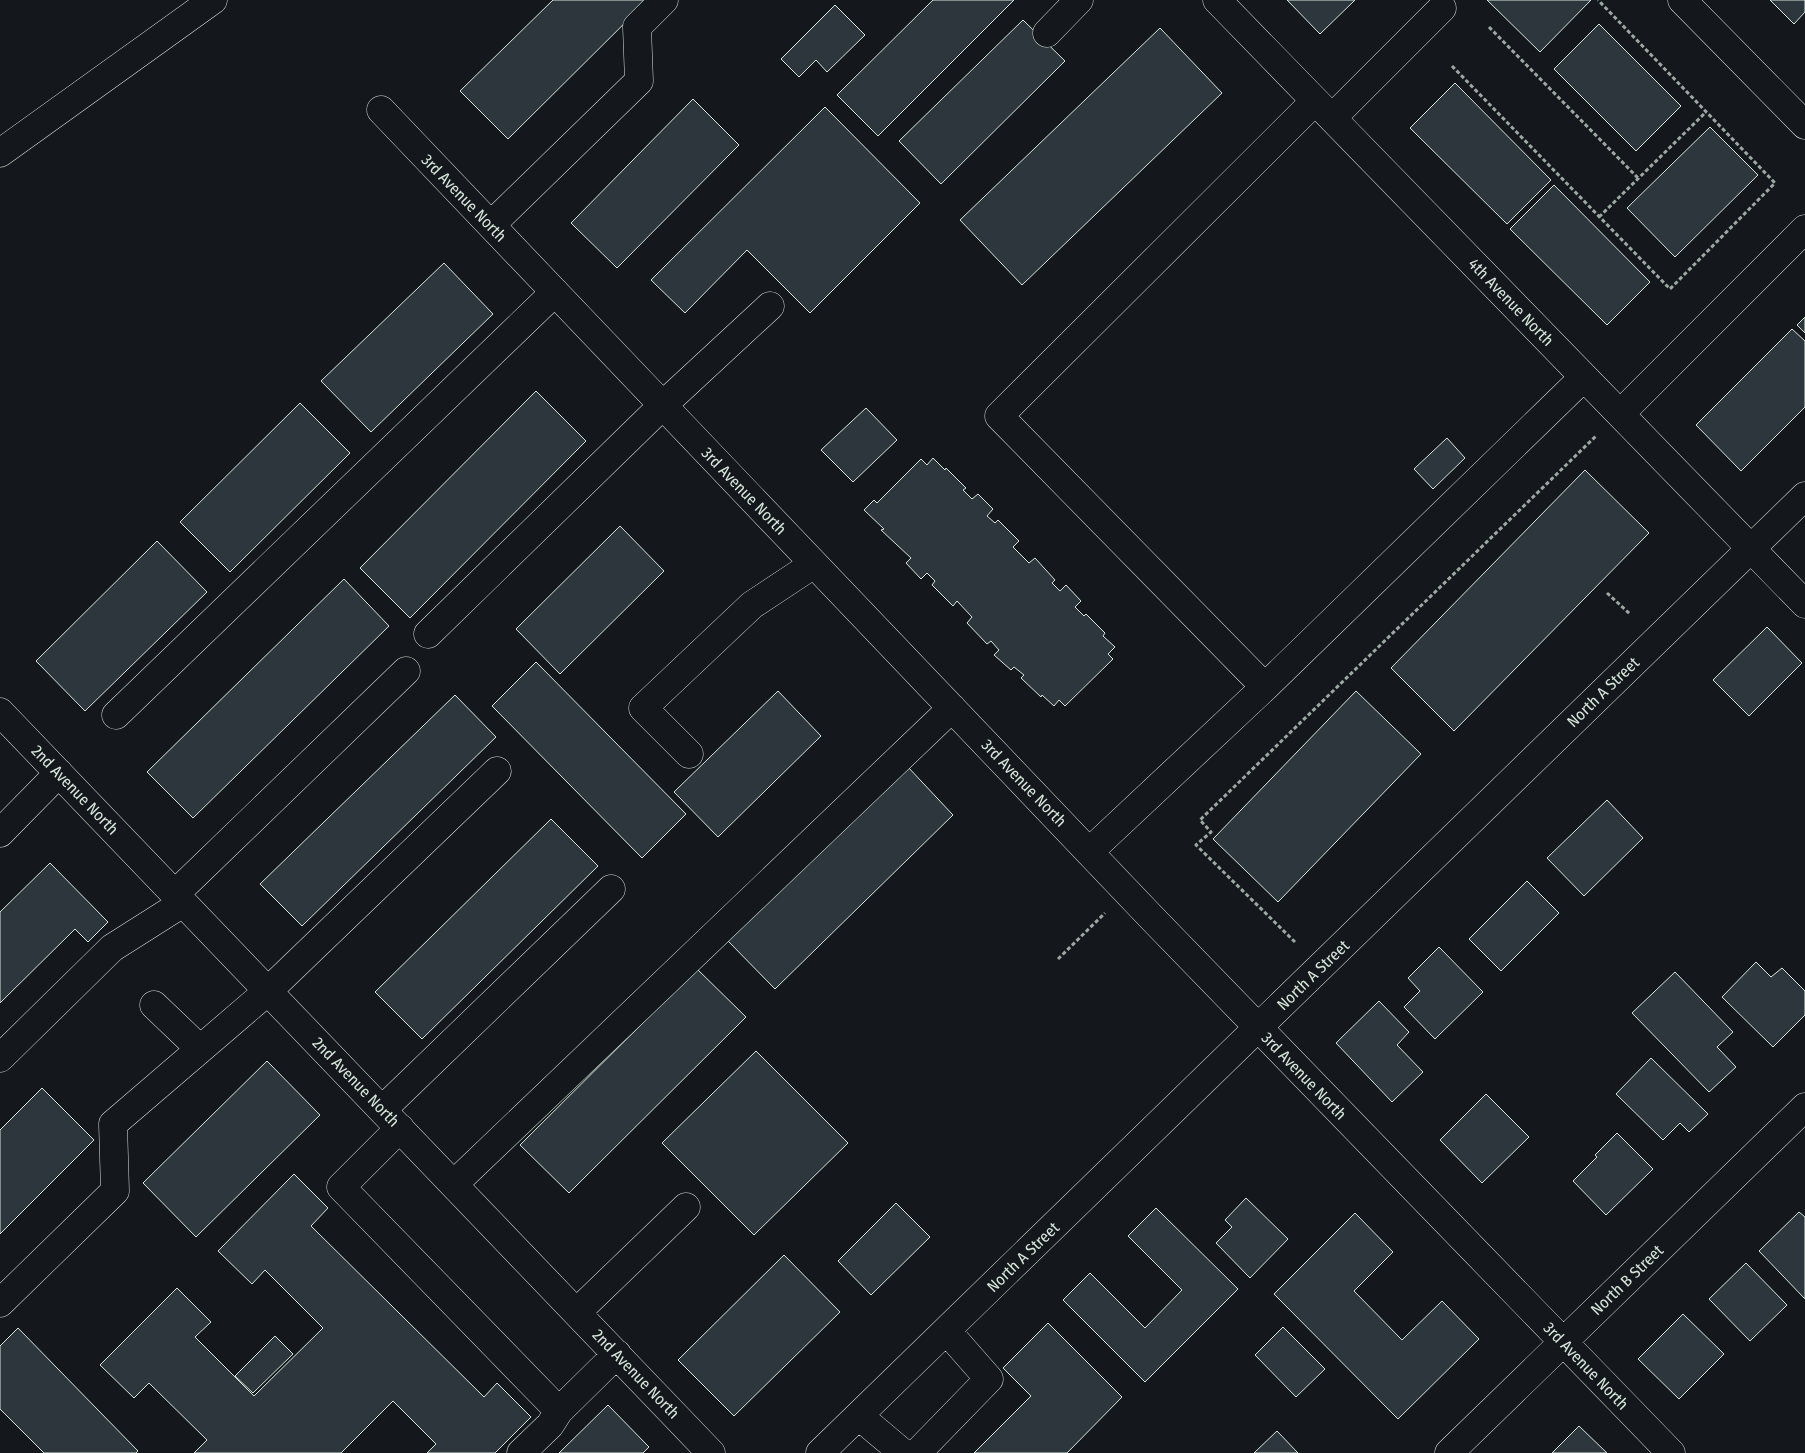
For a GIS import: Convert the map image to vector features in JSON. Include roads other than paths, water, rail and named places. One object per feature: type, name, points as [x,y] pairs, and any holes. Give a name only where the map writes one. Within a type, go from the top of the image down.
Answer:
[{"type":"main road","points":[[0,153],[213,0]]},
{"type":"main road","points":[[490,225],[639,81],[638,27],[664,0]]},
{"type":"main road","points":[[1047,33],[1079,0]]},
{"type":"main road","name":"4th Avenue North","points":[[1217,0],[1584,377],[1611,422],[1751,549],[1805,604]]},
{"type":"main road","points":[[1682,0],[1805,124]]},
{"type":"main road","points":[[1265,687],[999,416],[1323,109],[1442,8]]},
{"type":"main road","name":"3rd Avenue North","points":[[381,110],[1258,1028],[1671,1453]]},
{"type":"main road","points":[[1611,422],[1805,229]]},
{"type":"main road","points":[[116,715],[555,292]]},
{"type":"main road","points":[[428,634],[663,405],[770,306]]},
{"type":"main road","points":[[1090,852],[1265,687],[1584,377]]},
{"type":"main road","name":"North A Street","points":[[820,1453],[1805,496]]},
{"type":"main road","points":[[689,754],[644,708],[752,605],[814,564]]},
{"type":"main road","points":[[0,1058],[112,948],[179,898],[406,671]]},
{"type":"main road","points":[[454,1184],[952,708]]},
{"type":"main road","name":"2nd Avenue North","points":[[0,712],[711,1453]]},
{"type":"main road","points":[[0,1303],[115,1192],[113,1124],[268,991],[497,771]]},
{"type":"main road","points":[[0,833],[59,773]]},
{"type":"main road","points":[[559,1411],[341,1187],[391,1119],[611,889]]},
{"type":"main road","points":[[154,1005],[200,1049]]},
{"type":"main road","name":"North B Street","points":[[1449,1453],[1805,1107]]},
{"type":"main road","points":[[577,1312],[686,1207]]},
{"type":"main road","points":[[918,1453],[989,1379],[947,1331]]},
{"type":"main road","points":[[521,1453],[550,1425],[559,1411],[617,1354]]},
{"type":"main road","points":[[859,1416],[903,1453]]}]
